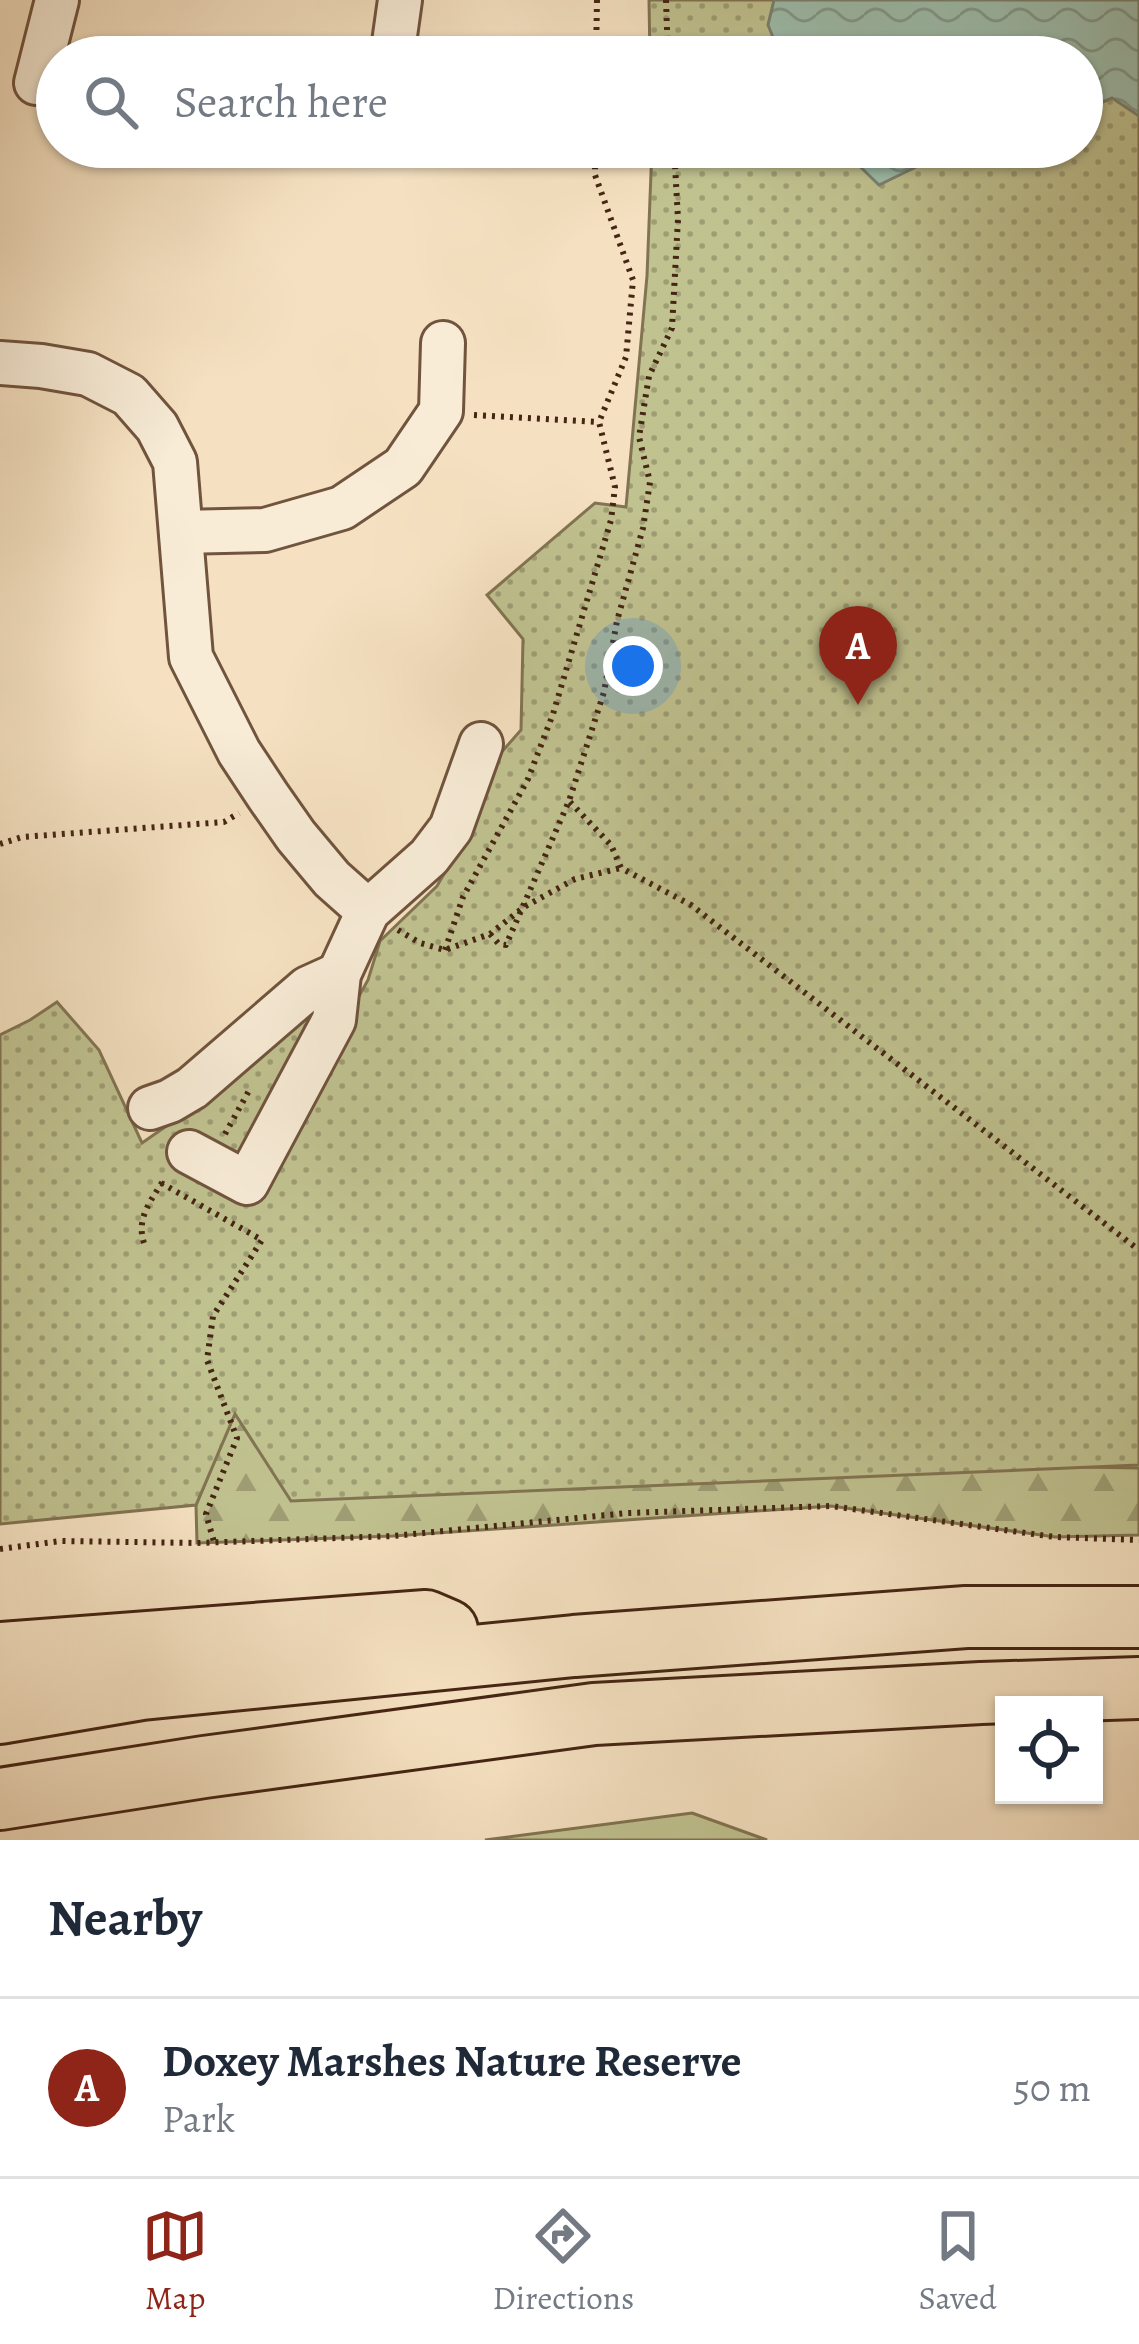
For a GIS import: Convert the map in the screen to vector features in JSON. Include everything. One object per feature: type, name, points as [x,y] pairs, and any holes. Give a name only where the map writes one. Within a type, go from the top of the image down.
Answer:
[{"type":"highway","points":[[0,1713],[137,1667],[426,1621],[498,1654],[966,1617],[1139,1617]]},
{"type":"highway","points":[[0,1654],[137,1667]]},
{"type":"highway","points":[[0,1798],[594,1714],[1139,1688]]},
{"type":"highway","points":[[9,1840],[176,1789],[204,1767]]},
{"type":"street","points":[[47,36],[57,0]]},
{"type":"street","points":[[395,36],[400,0]]},
{"type":"street","points":[[182,532],[265,530],[342,508],[403,467],[441,411],[443,343]]},
{"type":"street","points":[[0,363],[88,374],[129,395],[157,427],[175,462],[190,656],[239,752],[268,796],[332,879],[368,911]]},
{"type":"street","points":[[185,1161],[247,1183],[334,1020],[339,974],[368,911],[428,857],[451,828],[482,744]]},
{"type":"street","points":[[150,1108],[192,1088],[308,988],[339,974]]},
{"type":"path","points":[[596,36],[597,0]]},
{"type":"path","points":[[666,0],[667,36]]},
{"type":"path","points":[[445,950],[463,897],[528,779],[553,714],[611,520],[615,488],[599,422],[626,357],[633,280],[595,168]]},
{"type":"path","points":[[490,934],[506,946],[569,801],[604,692],[650,482],[639,437],[649,376],[672,328],[678,219],[675,168]]},
{"type":"path","points":[[441,411],[599,422]]},
{"type":"path","points":[[0,844],[22,837],[224,822],[268,796]]},
{"type":"path","points":[[569,801],[611,845],[621,868],[692,905],[1139,1250]]},
{"type":"path","points":[[368,911],[420,943],[445,950],[490,934],[524,907],[575,879],[621,868]]},
{"type":"path","points":[[144,1243],[143,1214],[253,1084]]},
{"type":"path","points":[[185,1161],[262,1240],[213,1316],[207,1360],[237,1438],[206,1514],[214,1542]]},
{"type":"path","points":[[0,1549],[61,1541],[393,1536],[628,1513],[831,1506],[1055,1537],[1139,1540]]},
{"type":"green space","points":[[649,0],[1139,0],[1139,1465],[291,1501],[235,1414],[196,1505],[0,1524],[0,1035],[57,1002],[99,1050],[142,1143],[208,1097],[321,1000],[349,1014],[368,980],[380,941],[437,886],[464,839],[491,764],[521,730],[523,639],[487,595],[595,503],[626,507],[647,276],[651,168],[1103,168],[1103,36],[650,36]]},
{"type":"green space","points":[[235,1413],[1139,1468],[1139,1535],[1055,1537],[831,1506],[393,1536],[197,1543],[196,1505]]},
{"type":"green space","points":[[692,1813],[767,1840],[485,1840]]},
{"type":"water","points":[[774,0],[1139,0],[1139,116],[1112,98],[1103,102],[1103,36],[772,36],[768,25]]},
{"type":"water","points":[[862,168],[914,168],[879,185]]},
{"type":"place","name":"Doxey Marshes Nature Reserve","points":[[858,705]]}]
